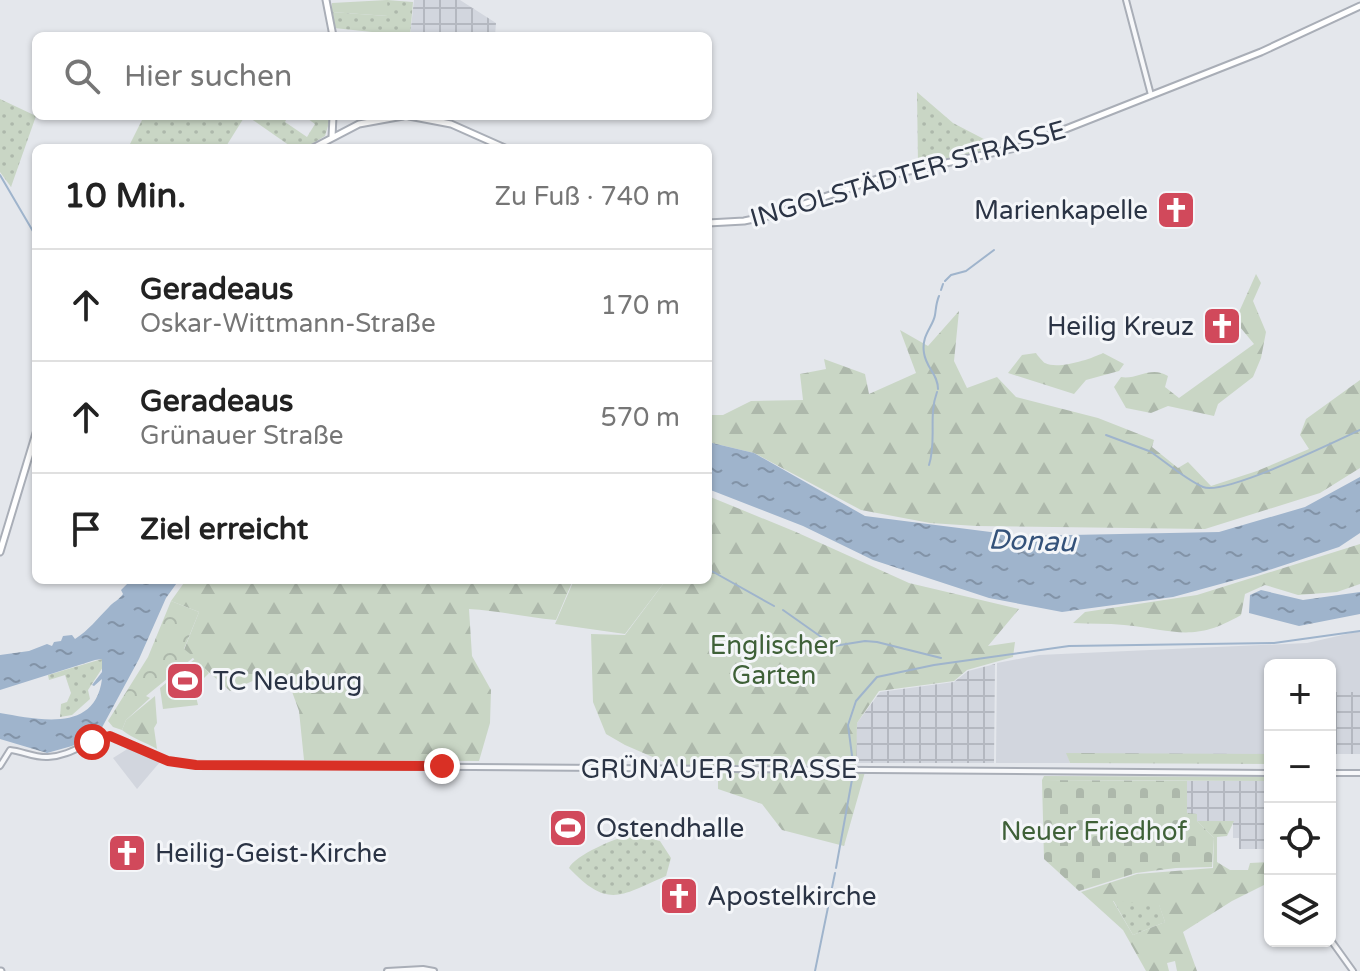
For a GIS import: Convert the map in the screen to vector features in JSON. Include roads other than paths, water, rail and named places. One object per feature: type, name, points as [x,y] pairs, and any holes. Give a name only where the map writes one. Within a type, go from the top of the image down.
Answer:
[{"type":"main road","points":[[326,0],[332,32]]},
{"type":"main road","name":"INGOLSTÄDTER STRASSE","points":[[712,223],[768,216],[890,175],[1020,147],[1297,36],[1360,6]]},
{"type":"main road","points":[[332,137],[333,120]]},
{"type":"main road","points":[[320,144],[376,120]]},
{"type":"main road","points":[[430,120],[451,124],[496,144]]},
{"type":"main road","points":[[0,552],[32,446]]},
{"type":"street","points":[[1126,0],[1151,95]]},
{"type":"street","name":"GRÜNAUER STRASSE","points":[[0,766],[10,750],[50,757],[110,736],[168,761],[212,766],[1264,773]]},
{"type":"street","points":[[1336,773],[1360,773]]},
{"type":"street","points":[[1336,947],[1353,971]]},
{"type":"street","points":[[387,971],[434,971]]},
{"type":"water","name":"Donau","points":[[712,443],[754,453],[865,516],[1021,536],[1219,532],[1305,507],[1360,477],[1360,533],[1339,547],[1173,597],[1062,612],[989,598],[873,560],[803,526],[712,491]]},
{"type":"water","points":[[127,584],[176,584],[166,598],[139,659],[99,733],[72,746],[47,753],[0,739],[0,713],[62,719],[76,716],[88,708],[97,696],[102,679],[92,685],[102,672],[102,659],[0,690],[0,655],[29,651],[47,644],[52,646],[63,636],[72,635],[75,639],[123,594],[121,590]]},
{"type":"water","points":[[1261,590],[1303,600],[1360,592],[1360,614],[1299,626],[1249,613],[1250,595]]},
{"type":"waterway","points":[[0,175],[32,230]]},
{"type":"waterway","points":[[945,281],[951,275],[966,271],[994,250]]},
{"type":"waterway","points":[[941,290],[943,284]]},
{"type":"waterway","points":[[938,389],[925,358],[924,347],[939,296]]},
{"type":"waterway","points":[[929,465],[937,392]]},
{"type":"waterway","points":[[1151,452],[1196,484],[1215,488],[1255,476],[1360,430]]},
{"type":"waterway","points":[[1106,435],[1149,451]]},
{"type":"waterway","points":[[712,571],[774,606]]},
{"type":"waterway","points":[[783,610],[834,646],[877,642],[941,658]]},
{"type":"waterway","points":[[853,763],[848,725],[856,701],[877,677],[934,665],[1069,646],[1274,643],[1360,631]]},
{"type":"waterway","points":[[836,868],[853,774]]},
{"type":"waterway","points":[[815,971],[835,873]]},
{"type":"place","name":"Marienkapelle","points":[[1176,210]]},
{"type":"place","name":"Heilig Kreuz","points":[[1222,326]]},
{"type":"place","name":"TC Neuburg","points":[[185,681]]},
{"type":"place","name":"Ostendhalle","points":[[568,828]]},
{"type":"place","name":"Heilig-Geist-Kirche","points":[[127,853]]},
{"type":"place","name":"Apostelkirche","points":[[679,896]]},
{"type":"park label","name":"Englischer Garten","points":[[774,660]]},
{"type":"park label","name":"Neuer Friedhof","points":[[1094,831]]}]
